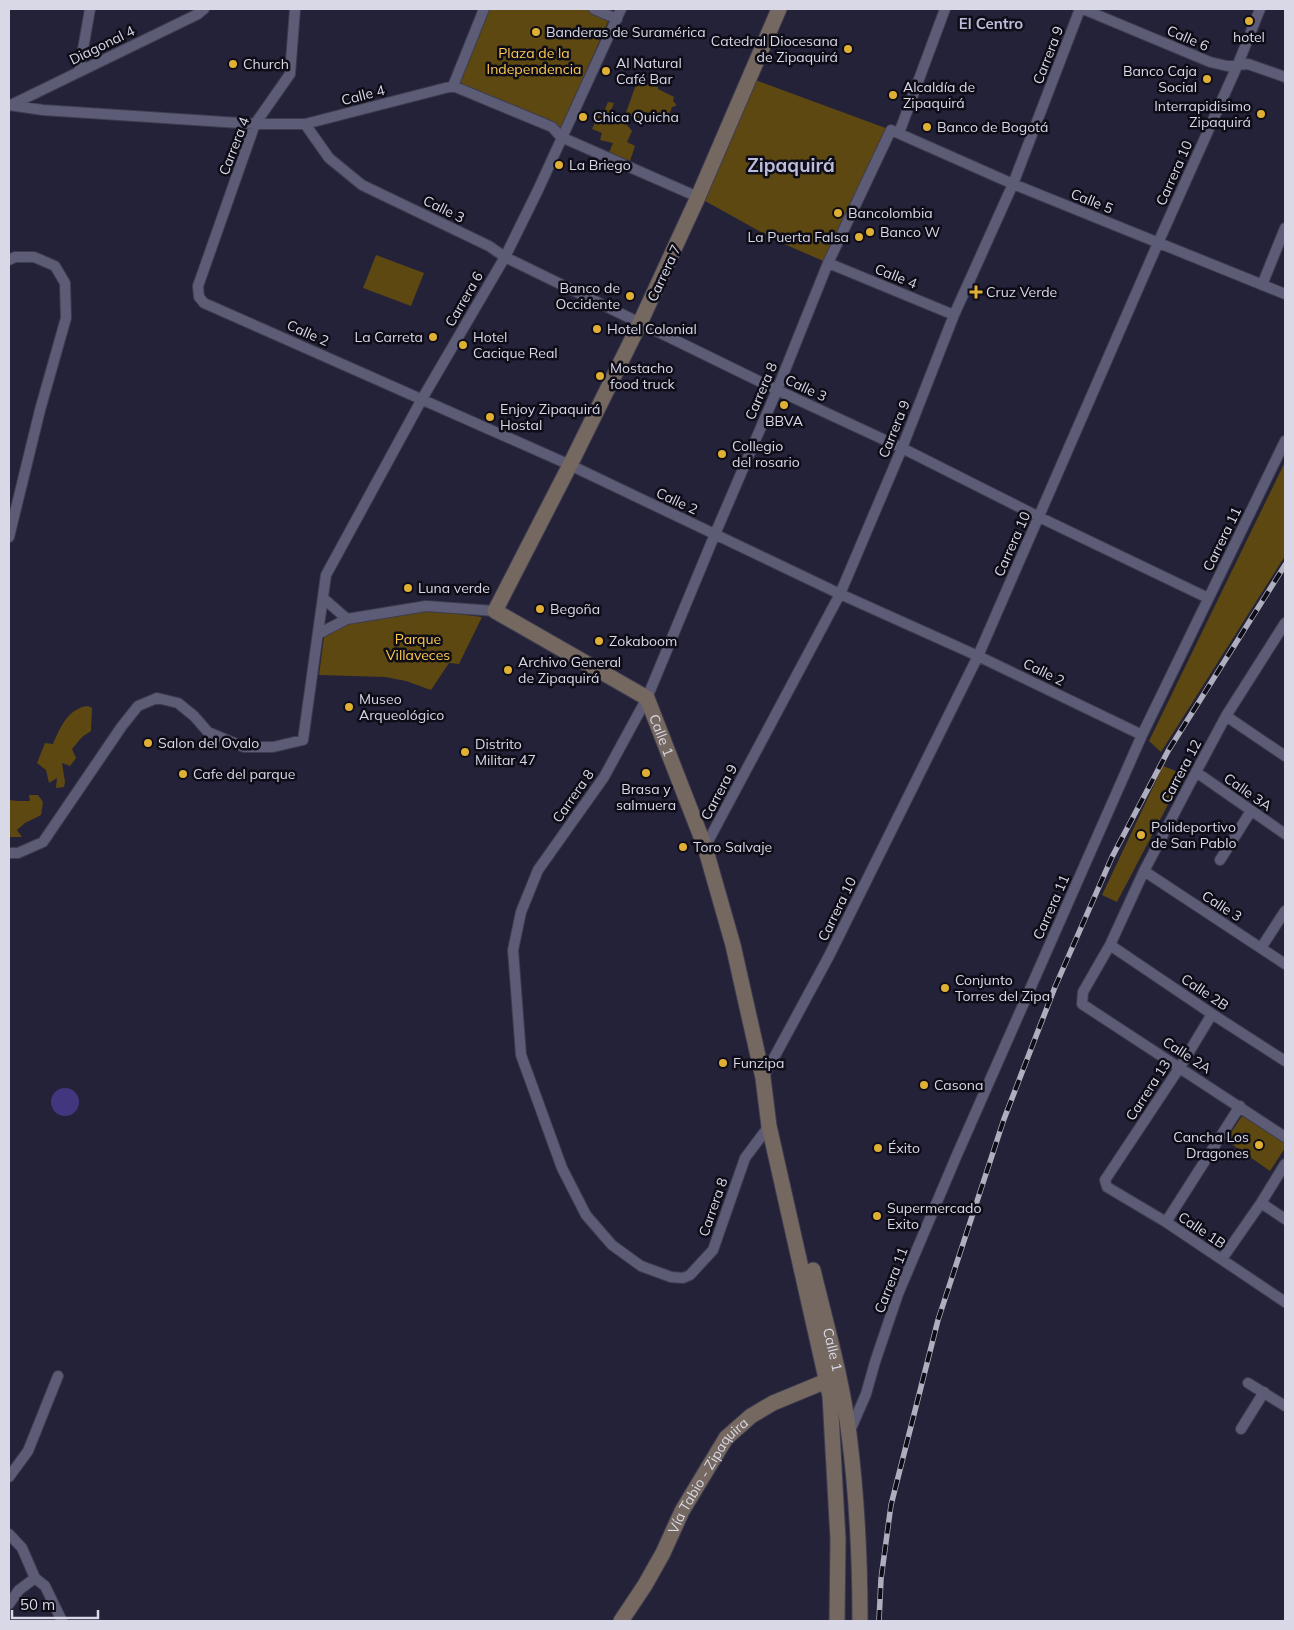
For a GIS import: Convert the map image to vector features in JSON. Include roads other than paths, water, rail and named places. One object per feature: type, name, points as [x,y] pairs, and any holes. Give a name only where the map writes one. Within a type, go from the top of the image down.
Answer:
[{"type":"street","points":[[79,72],[90,9]]},
{"type":"street","name":"Diagonal 4","points":[[10,105],[198,14],[204,9]]},
{"type":"street","name":"Carrera 4","points":[[199,297],[198,286],[255,124],[290,74],[295,9]]},
{"type":"street","points":[[484,9],[453,86],[552,127],[562,137],[698,197]]},
{"type":"street","points":[[594,9],[619,14]]},
{"type":"street","name":"Carrera 7","points":[[496,611],[640,323],[698,197],[779,9]]},
{"type":"street","name":"Carrera 8","points":[[769,1126],[744,1158],[713,1250],[690,1275],[683,1278],[641,1266],[612,1245],[586,1215],[562,1168],[521,1055],[513,950],[522,912],[538,870],[604,777],[648,698],[828,263],[895,131],[945,9]]},
{"type":"street","name":"Calle 6","points":[[1081,9],[1210,62],[1228,66],[1238,64],[1256,66],[1285,78]]},
{"type":"street","name":"Carrera 9","points":[[705,847],[840,594],[902,448],[954,315],[1013,184],[1081,9]]},
{"type":"street","name":"Carrera 10","points":[[764,1082],[829,956],[978,656],[1238,64],[1260,9]]},
{"type":"street","name":"Carrera 6","points":[[9,853],[18,853],[43,842],[122,726],[138,706],[157,698],[178,704],[194,716],[208,732],[244,747],[273,748],[303,740],[326,574],[422,398],[504,257],[538,190],[619,14]]},
{"type":"street","name":"Calle 4","points":[[10,105],[43,110],[255,124],[306,124],[453,86]]},
{"type":"street","name":"Calle 3","points":[[306,124],[328,158],[362,185],[489,246],[504,257],[777,390],[902,448],[1039,517],[1208,598]]},
{"type":"street","name":"Calle 5","points":[[895,131],[1013,184],[1285,294]]},
{"type":"street","points":[[1262,284],[1285,228]]},
{"type":"street","points":[[9,260],[15,257],[34,257],[55,266],[65,282],[66,318],[40,410],[9,537]]},
{"type":"street","name":"Calle 4","points":[[828,263],[954,315]]},
{"type":"street","name":"Calle 2","points":[[199,297],[204,302],[422,398],[570,466],[840,594],[978,656],[1142,735]]},
{"type":"street","name":"Carrera 11","points":[[849,1433],[866,1394],[875,1362],[906,1276],[956,1157],[1142,735],[1284,446]]},
{"type":"street","points":[[323,598],[346,620]]},
{"type":"street","name":"Calle 1","points":[[318,634],[346,620],[426,606],[496,611],[648,698],[705,847],[732,945],[764,1082],[779,1124],[837,1398],[849,1433],[857,1510],[860,1621]]},
{"type":"street","name":"Carrera 12","points":[[1083,992],[1110,945],[1144,871],[1226,716],[1285,623]]},
{"type":"street","points":[[1226,716],[1284,751]]},
{"type":"street","name":"Calle 3A","points":[[1196,772],[1285,834]]},
{"type":"street","points":[[1220,860],[1251,811]]},
{"type":"street","name":"Calle 3","points":[[1144,871],[1285,964]]},
{"type":"street","points":[[1261,948],[1285,911]]},
{"type":"street","name":"Calle 2B","points":[[1110,945],[1212,1014],[1284,1057]]},
{"type":"street","name":"Calle 2A","points":[[1083,992],[1082,1004],[1285,1137]]},
{"type":"street","name":"Carrera 13","points":[[1105,1180],[1180,1067],[1212,1014]]},
{"type":"street","name":"Calle 1","points":[[764,1082],[769,1126],[833,1378]]},
{"type":"street","points":[[1166,1222],[1240,1106]]},
{"type":"street","points":[[1222,1260],[1261,1204],[1285,1164]]},
{"type":"street","name":"Calle 1B","points":[[1105,1180],[1107,1187],[1166,1222],[1285,1302]]},
{"type":"street","points":[[1261,1204],[1285,1220]]},
{"type":"street","points":[[9,1477],[28,1451],[58,1376]]},
{"type":"street","name":"Vía Tabio - Zipaquira","points":[[621,1621],[645,1585],[663,1553],[682,1511],[726,1438],[751,1416],[773,1403],[833,1378]]},
{"type":"street","points":[[1248,1383],[1285,1406]]},
{"type":"street","points":[[1241,1428],[1264,1392]]},
{"type":"street","points":[[837,1398],[856,1400],[866,1394]]},
{"type":"street","name":"Calle 1","points":[[837,1398],[832,1429],[838,1539],[837,1621]]},
{"type":"street","points":[[9,1534],[22,1548],[35,1578],[45,1586],[62,1621]]},
{"type":"street","points":[[9,1604],[20,1590],[35,1578]]},
{"type":"railway","points":[[879,1621],[881,1579],[891,1505],[938,1320],[1004,1119],[1055,987],[1112,857],[1168,751],[1285,565]]},
{"type":"place","name":"hotel","points":[[1249,21]]},
{"type":"place","name":"Banderas de Suramérica","points":[[536,32]]},
{"type":"place","name":"Catedral Diocesana de Zipaquirá","points":[[848,49]]},
{"type":"place","name":"Church","points":[[233,64]]},
{"type":"place","name":"Al Natural Café Bar","points":[[606,71]]},
{"type":"place","name":"Banco Caja Social","points":[[1207,79]]},
{"type":"place","name":"Alcaldía de Zipaquirá","points":[[893,95]]},
{"type":"place","name":"Interrapidisimo Zipaquirá","points":[[1261,114]]},
{"type":"place","name":"Chica Quicha","points":[[583,117]]},
{"type":"place","name":"Banco de Bogotá","points":[[927,127]]},
{"type":"place","name":"La Briego","points":[[559,165]]},
{"type":"place","name":"Bancolombia","points":[[838,213]]},
{"type":"place","name":"Banco W","points":[[870,232]]},
{"type":"place","name":"La Puerta Falsa","points":[[859,237]]},
{"type":"place","name":"Cruz Verde","points":[[976,292]]},
{"type":"place","name":"Banco de Occidente","points":[[630,296]]},
{"type":"place","name":"Hotel Colonial","points":[[597,329]]},
{"type":"place","name":"La Carreta","points":[[433,337]]},
{"type":"place","name":"Hotel Cacique Real","points":[[463,345]]},
{"type":"place","name":"Mostacho food truck","points":[[600,376]]},
{"type":"place","name":"BBVA","points":[[784,405]]},
{"type":"place","name":"Enjoy Zipaquirá Hostal","points":[[490,417]]},
{"type":"place","name":"Collegio del rosario","points":[[722,454]]},
{"type":"place","name":"Luna verde","points":[[408,588]]},
{"type":"place","name":"Begoña","points":[[540,609]]},
{"type":"place","name":"Zokaboom","points":[[599,641]]},
{"type":"place","name":"Archivo General de Zipaquirá","points":[[508,670]]},
{"type":"place","name":"Museo Arqueológico","points":[[349,707]]},
{"type":"place","name":"Salon del Ovalo","points":[[148,743]]},
{"type":"place","name":"Distrito Militar 47","points":[[465,752]]},
{"type":"place","name":"Brasa y salmuera","points":[[646,773]]},
{"type":"place","name":"Cafe del parque","points":[[183,774]]},
{"type":"place","name":"Polideportivo de San Pablo","points":[[1141,835]]},
{"type":"place","name":"Toro Salvaje","points":[[683,847]]},
{"type":"place","name":"Conjunto Torres del Zipa","points":[[945,988]]},
{"type":"place","name":"Funzipa","points":[[723,1063]]},
{"type":"place","name":"Casona","points":[[924,1085]]},
{"type":"place","name":"Cancha Los Dragones","points":[[1259,1145]]},
{"type":"place","name":"Éxito","points":[[878,1148]]},
{"type":"place","name":"Supermercado Exito","points":[[877,1216]]},
{"type":"district","name":"El Centro","points":[[991,24]]},
{"type":"district","name":"Zipaquirá","points":[[791,165]]},
{"type":"park label","name":"Plaza de la Independencia","points":[[534,62]]},
{"type":"park label","name":"Parque Villaveces","points":[[418,648]]}]
